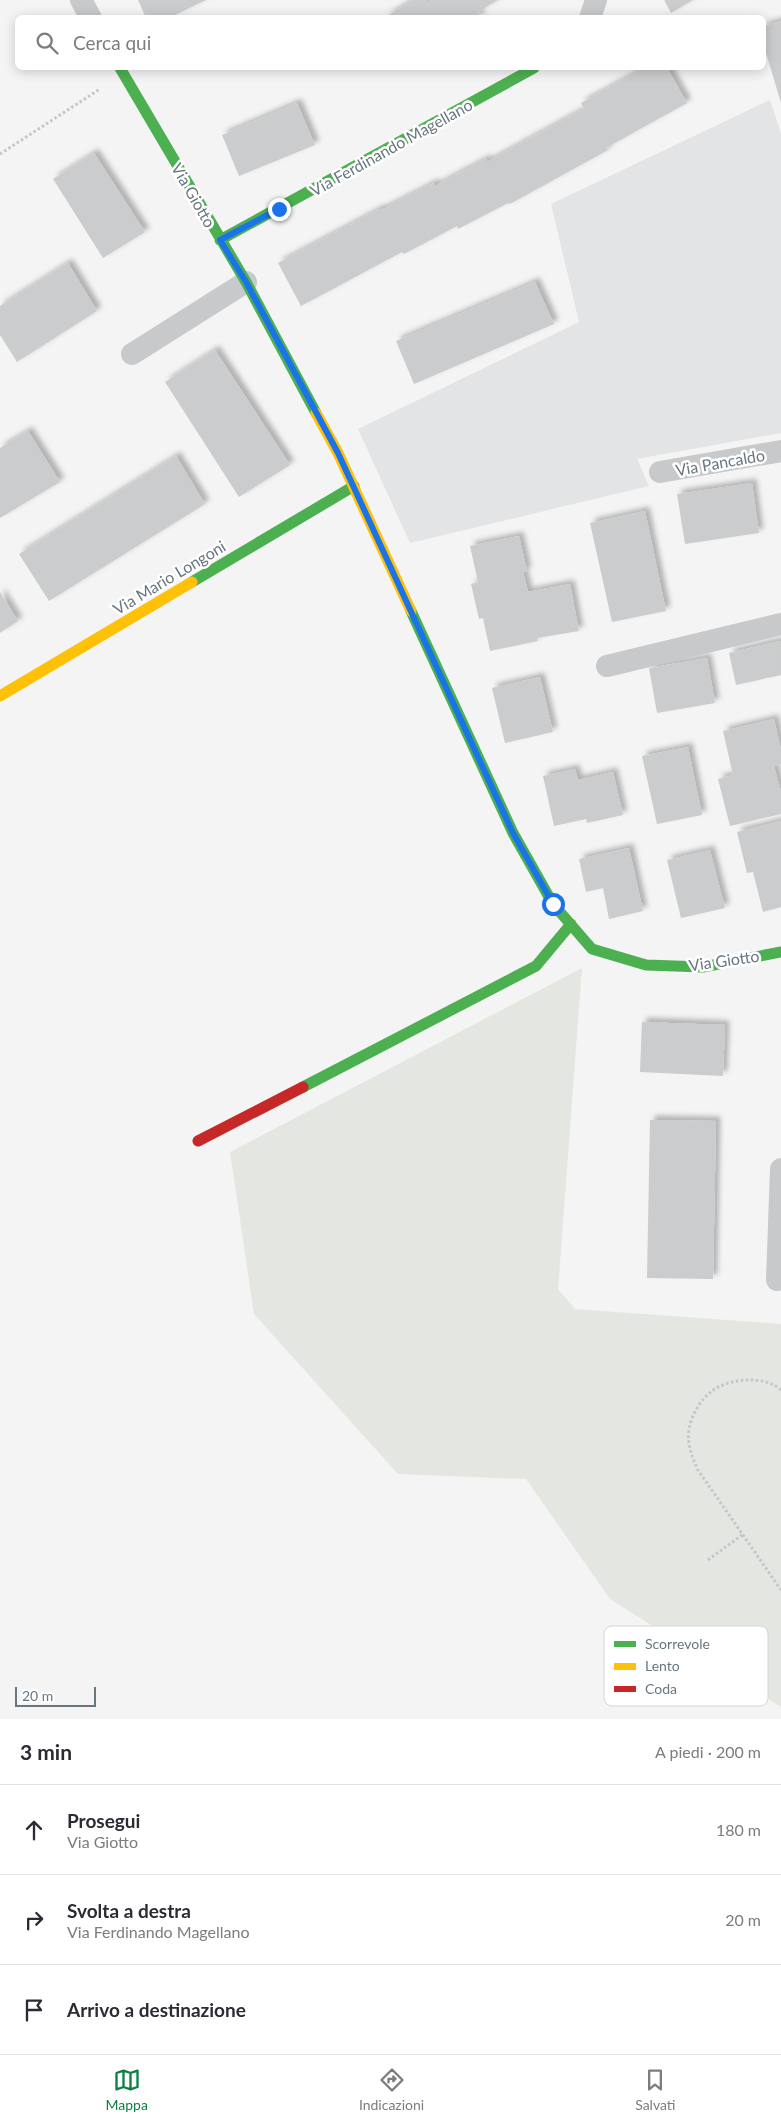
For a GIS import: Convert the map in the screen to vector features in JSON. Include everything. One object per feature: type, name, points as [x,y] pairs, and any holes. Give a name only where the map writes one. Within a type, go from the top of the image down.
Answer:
[{"type":"street","points":[[81,0],[89,15]]},
{"type":"street","points":[[591,15],[596,0]]},
{"type":"street","name":"Via Ferdinando Magellano","points":[[220,240],[530,70]]},
{"type":"street","name":"Via Giotto","points":[[121,71],[246,282],[338,453],[513,833],[553,904],[592,948],[646,965],[702,967],[781,952]]},
{"type":"street","points":[[132,354],[246,282]]},
{"type":"street","name":"Via Pancaldo","points":[[660,472],[781,451]]},
{"type":"street","name":"Via Mario Longoni","points":[[0,696],[354,486]]},
{"type":"street","points":[[607,666],[781,624]]},
{"type":"street","points":[[198,1142],[536,966],[571,924]]},
{"type":"street","points":[[777,1280],[781,1168]]},
{"type":"path","points":[[0,154],[121,71]]},
{"type":"path","points":[[781,1390],[777,1386],[756,1380],[740,1380],[713,1390],[696,1408],[689,1429],[689,1449],[698,1470],[781,1590]]},
{"type":"path","points":[[708,1560],[742,1535]]},
{"type":"shaded area","points":[[770,100],[781,134],[781,433],[637,459],[649,486],[410,543],[358,429],[579,322],[551,204]]},
{"type":"shaded area","points":[[582,968],[558,1289],[575,1309],[781,1324],[781,1707],[768,1699],[768,1626],[653,1626],[610,1599],[526,1479],[398,1474],[254,1314],[230,1152]]},
{"type":"building","points":[[138,0],[206,0],[175,15],[145,15]]},
{"type":"building","points":[[413,0],[427,0],[428,2],[431,0],[498,0],[478,12],[480,15],[389,15]]},
{"type":"building","points":[[664,0],[693,0],[671,13]]},
{"type":"building","points":[[781,21],[781,103],[766,53],[766,25]]},
{"type":"building","points":[[641,70],[668,70],[687,103],[606,148],[608,150],[510,204],[508,203],[458,229],[457,226],[404,254],[402,252],[301,306],[278,263],[380,209],[434,183],[435,186],[486,159],[487,162],[584,109],[581,103]]},
{"type":"building","points":[[297,103],[315,145],[239,176],[222,135]]},
{"type":"building","points":[[94,153],[145,232],[103,258],[53,179]]},
{"type":"building","points":[[68,263],[97,311],[17,362],[0,335],[0,306]]},
{"type":"building","points":[[535,282],[554,324],[414,384],[396,341]]},
{"type":"building","points":[[215,350],[290,465],[239,497],[165,382]]},
{"type":"building","points":[[28,431],[60,482],[0,518],[0,448]]},
{"type":"building","points":[[176,456],[205,504],[49,601],[19,554]]},
{"type":"building","points":[[752,483],[759,533],[685,544],[677,494]]},
{"type":"building","points":[[645,511],[666,611],[612,622],[590,523]]},
{"type":"building","points":[[519,536],[527,571],[523,572],[528,592],[570,584],[579,631],[537,638],[538,641],[490,651],[483,618],[479,619],[471,584],[478,582],[470,546]]},
{"type":"building","points":[[0,592],[18,621],[0,633]]},
{"type":"building","points":[[780,641],[781,675],[736,685],[729,653]]},
{"type":"building","points":[[707,658],[715,703],[657,713],[649,668]]},
{"type":"building","points":[[540,677],[553,732],[505,743],[492,688]]},
{"type":"building","points":[[774,719],[781,750],[781,764],[774,766],[781,792],[781,814],[730,826],[718,779],[733,775],[723,731]]},
{"type":"building","points":[[688,747],[702,815],[657,824],[642,756]]},
{"type":"building","points":[[575,769],[578,780],[613,772],[623,815],[587,823],[586,819],[554,826],[543,776]]},
{"type":"building","points":[[781,821],[781,907],[763,912],[753,872],[747,873],[737,832]]},
{"type":"building","points":[[629,848],[643,911],[609,919],[603,888],[586,892],[579,859]]},
{"type":"building","points":[[710,850],[725,908],[681,918],[667,860]]},
{"type":"building","points":[[642,1022],[725,1025],[723,1076],[640,1072]]},
{"type":"building","points":[[650,1120],[716,1121],[713,1279],[647,1278]]},
{"type":"traffic: fast","points":[[121,70],[246,282],[316,413]]},
{"type":"traffic: fast","points":[[220,240],[530,70]]},
{"type":"traffic: fast","points":[[192,582],[354,486]]},
{"type":"traffic: fast","points":[[411,611],[513,833],[553,904],[592,949],[646,965],[703,967],[781,952]]},
{"type":"traffic: fast","points":[[303,1087],[536,966],[571,924]]},
{"type":"traffic: slow","points":[[316,413],[338,453],[411,611]]},
{"type":"traffic: slow","points":[[0,696],[192,582]]},
{"type":"traffic: jam","points":[[198,1141],[303,1087]]},
{"type":"route","points":[[279,209],[220,240],[246,282],[338,453],[513,833],[553,904]]}]
